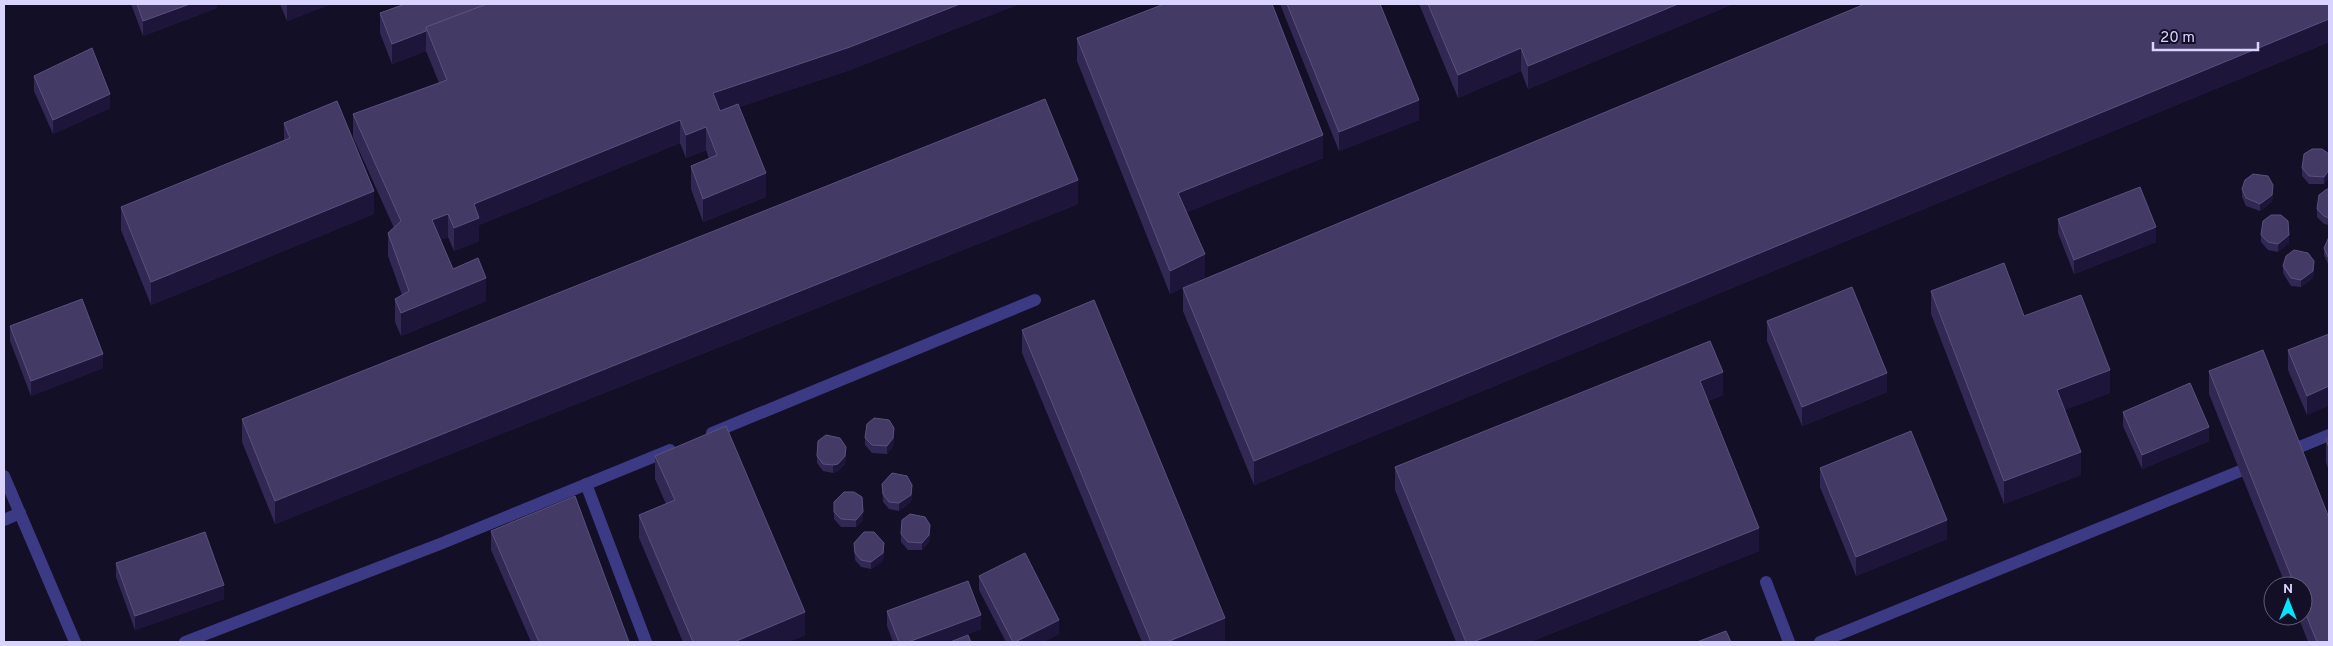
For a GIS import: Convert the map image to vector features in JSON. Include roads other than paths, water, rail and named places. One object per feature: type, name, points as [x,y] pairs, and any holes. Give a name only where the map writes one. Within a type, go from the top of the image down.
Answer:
[{"type":"lane","points":[[696,439],[1035,300]]},
{"type":"lane","points":[[1820,642],[2329,435]]},
{"type":"lane","points":[[185,642],[440,544],[678,446]]},
{"type":"lane","points":[[4,476],[75,642]]},
{"type":"lane","points":[[586,484],[646,642]]},
{"type":"lane","points":[[4,520],[20,513]]},
{"type":"lane","points":[[1766,582],[1789,642]]}]
